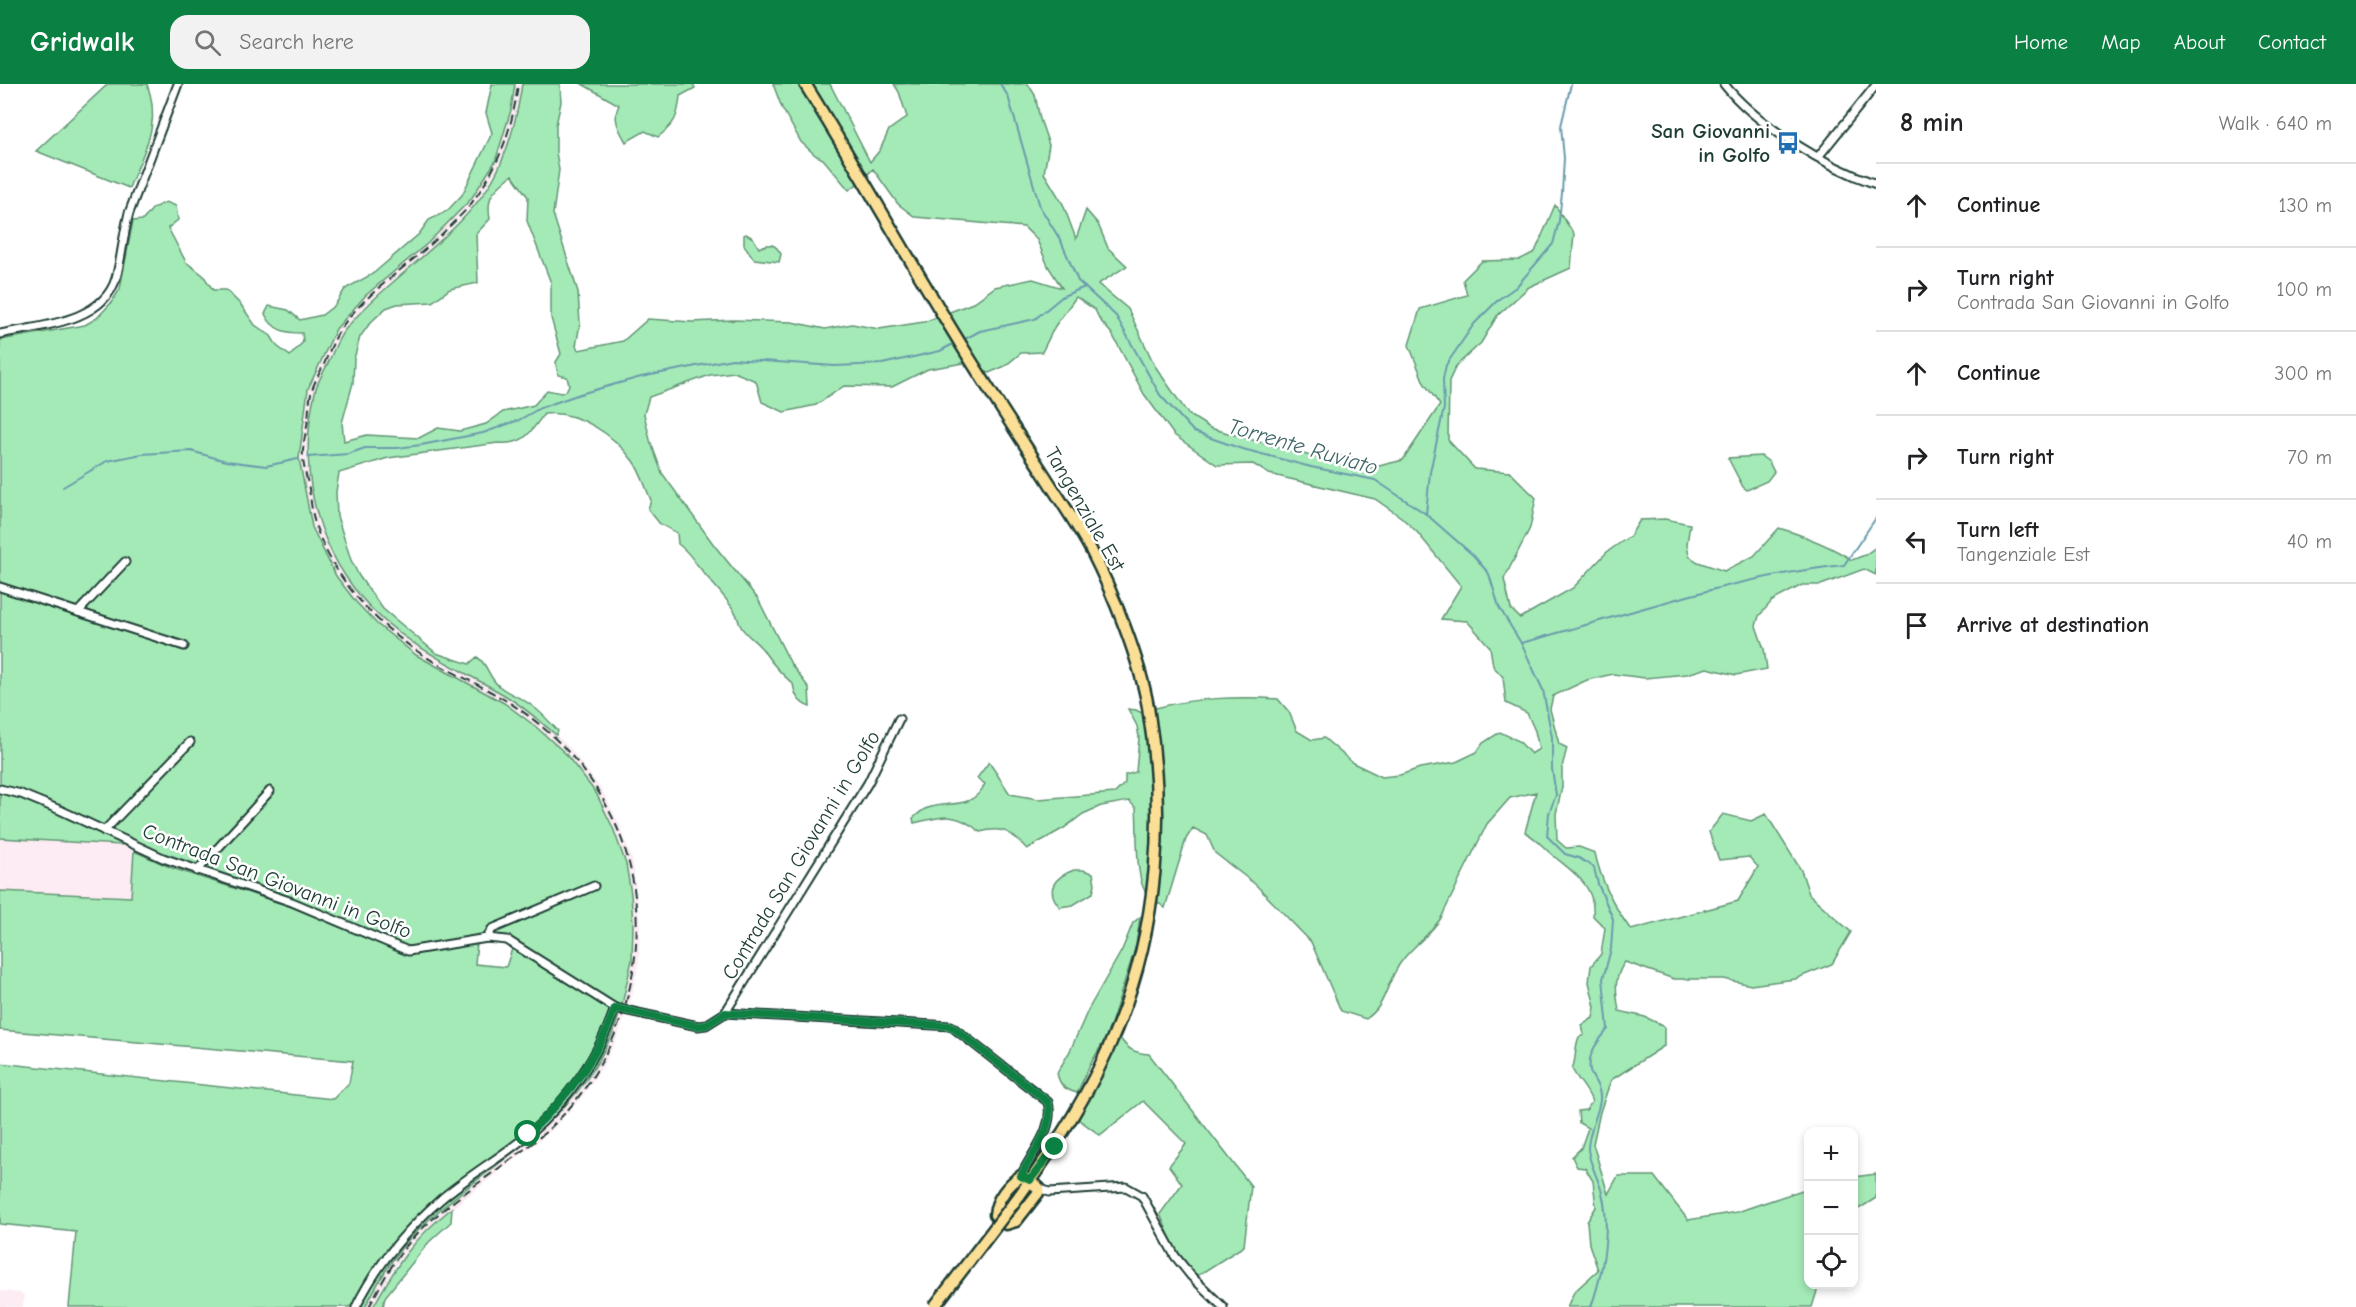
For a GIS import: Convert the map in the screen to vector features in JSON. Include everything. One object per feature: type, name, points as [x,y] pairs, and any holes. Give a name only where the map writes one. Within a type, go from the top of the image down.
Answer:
[{"type":"main road","name":"Tangenziale Est","points":[[805,84],[935,303],[1090,550],[1129,639],[1148,704],[1155,768],[1158,811],[1153,888],[1143,945],[1116,1031],[1068,1125],[1030,1181],[934,1307]]},
{"type":"street","points":[[0,334],[71,318],[92,309],[108,294],[116,278],[129,213],[178,84]]},
{"type":"street","points":[[1724,84],[1742,104],[1800,147],[1859,178],[1876,184]]},
{"type":"street","points":[[1818,157],[1876,85]]},
{"type":"street","points":[[78,612],[125,562]]},
{"type":"street","points":[[0,588],[184,646]]},
{"type":"street","name":"Contrada San Giovanni in Golfo","points":[[0,789],[21,794],[197,871],[292,902],[408,951],[487,938],[507,940],[615,1008],[698,1026],[706,1025],[725,1013],[868,783],[899,720]]},
{"type":"street","points":[[104,831],[190,742]]},
{"type":"street","points":[[197,871],[270,791]]},
{"type":"street","points":[[487,938],[492,929],[594,886]]},
{"type":"street","points":[[357,1307],[378,1267],[417,1222],[441,1200],[528,1134],[549,1115],[574,1085],[607,1032],[615,1008]]},
{"type":"street","points":[[725,1013],[951,1026],[1048,1102],[1050,1118],[1030,1181],[1050,1192],[1126,1187],[1142,1196],[1175,1256],[1191,1276],[1223,1307]]},
{"type":"shaded area","points":[[515,84],[522,84],[518,112],[501,165],[476,203],[432,248],[371,300],[315,391],[306,457],[319,525],[342,572],[361,597],[382,619],[508,697],[540,720],[570,748],[602,790],[620,825],[633,862],[640,924],[639,961],[632,997],[618,1036],[605,1063],[582,1097],[551,1131],[445,1214],[396,1265],[373,1307],[365,1307],[390,1261],[413,1232],[612,1033],[625,996],[632,960],[633,924],[626,864],[613,828],[596,793],[565,753],[535,726],[504,703],[416,655],[377,624],[356,602],[336,576],[312,527],[299,458],[308,389],[336,329],[366,295],[428,243],[471,199],[495,161],[511,110]]},
{"type":"shaded area","points":[[0,838],[121,845],[134,851],[131,897],[0,891]]},
{"type":"shaded area","points":[[0,1291],[21,1293],[24,1296],[23,1307],[0,1307]]},
{"type":"green space","points":[[108,84],[147,84],[151,99],[152,125],[129,188],[36,151]]},
{"type":"green space","points":[[492,84],[515,84],[511,110],[495,162],[471,199],[428,243],[366,295],[336,329],[308,389],[299,458],[312,527],[336,576],[356,602],[377,624],[416,655],[504,703],[535,726],[565,753],[596,793],[613,828],[626,864],[631,894],[632,960],[621,1009],[517,942],[496,935],[408,949],[289,900],[196,870],[0,787],[0,340],[85,325],[97,318],[120,289],[133,221],[143,220],[153,208],[166,202],[176,206],[178,220],[168,228],[186,262],[203,275],[213,290],[226,290],[241,305],[255,325],[271,336],[277,346],[290,356],[303,342],[302,333],[285,331],[272,324],[265,314],[269,306],[288,310],[300,320],[322,315],[335,305],[345,289],[374,273],[419,234],[429,220],[447,211],[462,195],[492,133],[486,113]]},
{"type":"green space","points":[[522,84],[560,84],[561,102],[556,125],[559,170],[553,214],[578,292],[580,324],[576,346],[579,350],[623,341],[648,319],[692,322],[733,320],[792,322],[825,329],[852,324],[879,329],[924,322],[973,303],[995,287],[1033,279],[1062,288],[1048,266],[1037,240],[1024,227],[915,217],[898,204],[873,169],[867,175],[811,84],[830,84],[870,162],[880,150],[889,130],[907,117],[894,84],[1028,84],[1035,95],[1049,145],[1044,173],[1063,204],[1076,239],[1086,210],[1098,224],[1108,248],[1127,266],[1098,284],[1128,309],[1155,366],[1188,414],[1210,428],[1325,460],[1348,455],[1371,468],[1403,460],[1440,405],[1424,383],[1409,345],[1420,309],[1467,295],[1463,280],[1482,261],[1519,260],[1535,252],[1555,205],[1574,234],[1571,268],[1529,287],[1497,316],[1481,343],[1456,366],[1449,381],[1448,440],[1475,469],[1510,472],[1536,498],[1530,528],[1504,579],[1511,609],[1520,618],[1573,588],[1607,552],[1630,536],[1640,520],[1665,519],[1690,524],[1687,544],[1689,556],[1698,562],[1724,571],[1754,556],[1779,528],[1817,541],[1852,560],[1876,547],[1876,575],[1864,569],[1821,585],[1802,585],[1772,601],[1759,616],[1756,626],[1764,649],[1767,669],[1736,675],[1707,668],[1687,674],[1645,678],[1613,674],[1587,680],[1553,696],[1550,709],[1559,744],[1567,748],[1562,767],[1562,787],[1556,814],[1557,840],[1566,848],[1579,847],[1595,853],[1609,893],[1631,930],[1738,901],[1758,867],[1749,857],[1719,860],[1709,832],[1723,814],[1751,821],[1766,814],[1801,870],[1809,894],[1851,932],[1832,964],[1795,979],[1751,985],[1724,979],[1674,979],[1625,962],[1617,980],[1619,1011],[1645,1017],[1664,1026],[1664,1046],[1611,1080],[1600,1112],[1593,1144],[1608,1194],[1618,1176],[1654,1176],[1688,1220],[1737,1212],[1804,1189],[1804,1289],[1818,1289],[1812,1307],[1567,1307],[1574,1292],[1598,1270],[1589,1244],[1587,1222],[1596,1207],[1593,1181],[1585,1168],[1577,1167],[1572,1157],[1581,1148],[1588,1128],[1579,1123],[1578,1111],[1586,1110],[1592,1102],[1572,1069],[1577,1041],[1584,1035],[1582,1025],[1593,1018],[1595,1007],[1589,982],[1591,966],[1601,954],[1605,928],[1593,916],[1590,895],[1580,879],[1525,832],[1536,792],[1510,798],[1487,824],[1441,918],[1399,964],[1377,1009],[1366,1019],[1341,1011],[1311,942],[1256,885],[1215,853],[1207,835],[1193,828],[1186,839],[1165,908],[1156,901],[1163,811],[1154,712],[1156,708],[1216,699],[1278,699],[1289,712],[1297,731],[1312,740],[1324,738],[1353,763],[1382,777],[1456,762],[1477,752],[1483,743],[1500,732],[1519,741],[1531,754],[1539,749],[1535,731],[1527,713],[1506,703],[1503,677],[1493,666],[1490,647],[1467,621],[1441,619],[1461,586],[1417,532],[1401,517],[1375,499],[1269,474],[1253,464],[1217,465],[1174,435],[1144,394],[1112,334],[1095,310],[1076,297],[1055,326],[1042,352],[1021,353],[1005,366],[989,373],[964,363],[928,369],[892,387],[844,386],[816,405],[784,412],[762,402],[756,381],[734,372],[710,375],[649,397],[644,414],[650,440],[662,473],[714,545],[758,599],[791,664],[809,688],[810,707],[800,701],[793,684],[743,629],[727,600],[678,544],[677,533],[660,524],[648,509],[651,500],[638,470],[625,451],[594,426],[569,416],[544,414],[526,437],[514,442],[388,458],[339,473],[336,492],[337,516],[351,560],[359,576],[383,609],[436,653],[469,664],[477,657],[484,663],[495,682],[538,711],[558,731],[556,735],[513,700],[429,653],[376,614],[345,575],[331,551],[314,500],[309,473],[308,446],[316,388],[344,331],[384,290],[451,230],[488,187],[501,163],[514,124]],"holes":[[[512,175],[528,197],[527,221],[551,283],[551,318],[561,354],[556,362],[558,375],[567,377],[569,385],[566,391],[561,393],[547,390],[534,405],[503,412],[486,424],[460,431],[438,428],[419,438],[367,435],[344,441],[342,423],[353,383],[354,359],[360,337],[370,323],[386,308],[397,304],[432,302],[450,289],[478,283],[476,234],[490,219],[490,198]]]},
{"type":"green space","points":[[582,84],[693,84],[695,88],[680,96],[675,120],[658,137],[645,131],[626,142],[616,119],[619,105]]},
{"type":"green space","points":[[773,84],[800,84],[860,182],[849,190],[823,159],[801,142],[782,108]]},
{"type":"green space","points":[[746,234],[753,238],[759,248],[769,245],[777,248],[781,254],[779,262],[754,259],[744,245]]},
{"type":"green space","points":[[1761,456],[1769,462],[1774,472],[1767,481],[1747,490],[1743,487],[1728,458]]},
{"type":"green space","points":[[1128,709],[1144,714],[1153,811],[1148,895],[1140,879],[1136,808],[1129,801],[1101,806],[1083,814],[1064,828],[1027,849],[1006,832],[988,830],[980,832],[956,818],[941,817],[914,823],[913,818],[925,809],[966,802],[973,798],[985,784],[977,778],[989,762],[1010,794],[1038,799],[1115,793],[1125,783],[1125,775],[1136,772],[1139,737],[1137,726]]},
{"type":"green space","points":[[0,791],[32,801],[119,842],[121,845],[0,838]]},
{"type":"green space","points":[[134,851],[172,868],[289,906],[402,953],[477,942],[475,964],[506,967],[513,946],[619,1014],[611,1038],[581,1087],[560,1112],[436,1213],[405,1243],[365,1307],[69,1307],[76,1232],[0,1224],[0,1063],[333,1099],[349,1083],[353,1061],[0,1030],[0,891],[131,897]]},
{"type":"green space","points":[[1074,870],[1093,873],[1095,884],[1093,893],[1073,905],[1060,907],[1055,901],[1052,889],[1057,880]]},
{"type":"green space","points":[[1140,917],[1136,946],[1107,1036],[1077,1093],[1073,1092],[1061,1084],[1057,1073],[1070,1051],[1088,1010],[1122,950],[1133,923]]},
{"type":"green space","points":[[1120,1038],[1132,1050],[1149,1054],[1251,1186],[1244,1246],[1197,1276],[1175,1249],[1160,1214],[1182,1184],[1169,1166],[1186,1144],[1143,1101],[1100,1135],[1078,1119]]},
{"type":"green space","points":[[1876,1174],[1876,1198],[1858,1209],[1858,1181],[1858,1176]]},
{"type":"green space","points":[[452,1208],[451,1222],[429,1242],[385,1297],[383,1307],[373,1307],[407,1253],[438,1219]]},
{"type":"waterway","name":"Torrente Ruviato","points":[[1000,84],[1008,96],[1040,207],[1061,241],[1078,281],[1116,316],[1160,395],[1194,432],[1239,448],[1311,467],[1375,480],[1426,514],[1474,556],[1489,574],[1499,607],[1521,643],[1543,690],[1552,737],[1552,769],[1556,795],[1549,813],[1547,836],[1565,854],[1579,858],[1594,868],[1598,884],[1613,919],[1611,949],[1603,979],[1608,1029],[1594,1047],[1590,1058],[1590,1070],[1598,1087],[1600,1100],[1588,1149],[1602,1193],[1606,1221],[1602,1265],[1591,1307]]},
{"type":"waterway","points":[[1426,514],[1430,472],[1444,408],[1443,379],[1446,365],[1474,324],[1499,299],[1516,287],[1553,244],[1559,221],[1562,193],[1564,158],[1561,126],[1571,84]]},
{"type":"waterway","points":[[963,340],[980,331],[1035,319],[1063,296],[1085,287]]},
{"type":"waterway","points":[[308,457],[348,454],[365,448],[421,445],[483,433],[519,420],[540,408],[580,394],[641,377],[732,359],[835,366],[882,364],[940,351],[955,343]]},
{"type":"waterway","points":[[63,487],[107,461],[142,454],[191,451],[226,461],[266,466],[298,459]]},
{"type":"waterway","points":[[1521,643],[1721,587],[1844,565],[1876,518]]},
{"type":"railway","points":[[369,1307],[395,1261],[415,1236],[446,1207],[548,1130],[576,1100],[600,1065],[617,1028],[630,988],[636,947],[636,906],[629,865],[616,825],[596,788],[570,754],[539,724],[505,700],[417,651],[370,612],[344,581],[324,546],[316,527],[303,463],[311,394],[338,333],[359,306],[431,244],[472,203],[492,172],[504,144],[513,115],[518,84]]},
{"type":"place","name":"San Giovanni in Golfo","points":[[1788,143]]},
{"type":"route","points":[[528,1134],[549,1115],[574,1085],[607,1032],[615,1008],[698,1026],[706,1025],[725,1013],[951,1026],[1048,1102],[1050,1118],[1046,1131],[1021,1176],[1030,1180],[1055,1147]]}]
